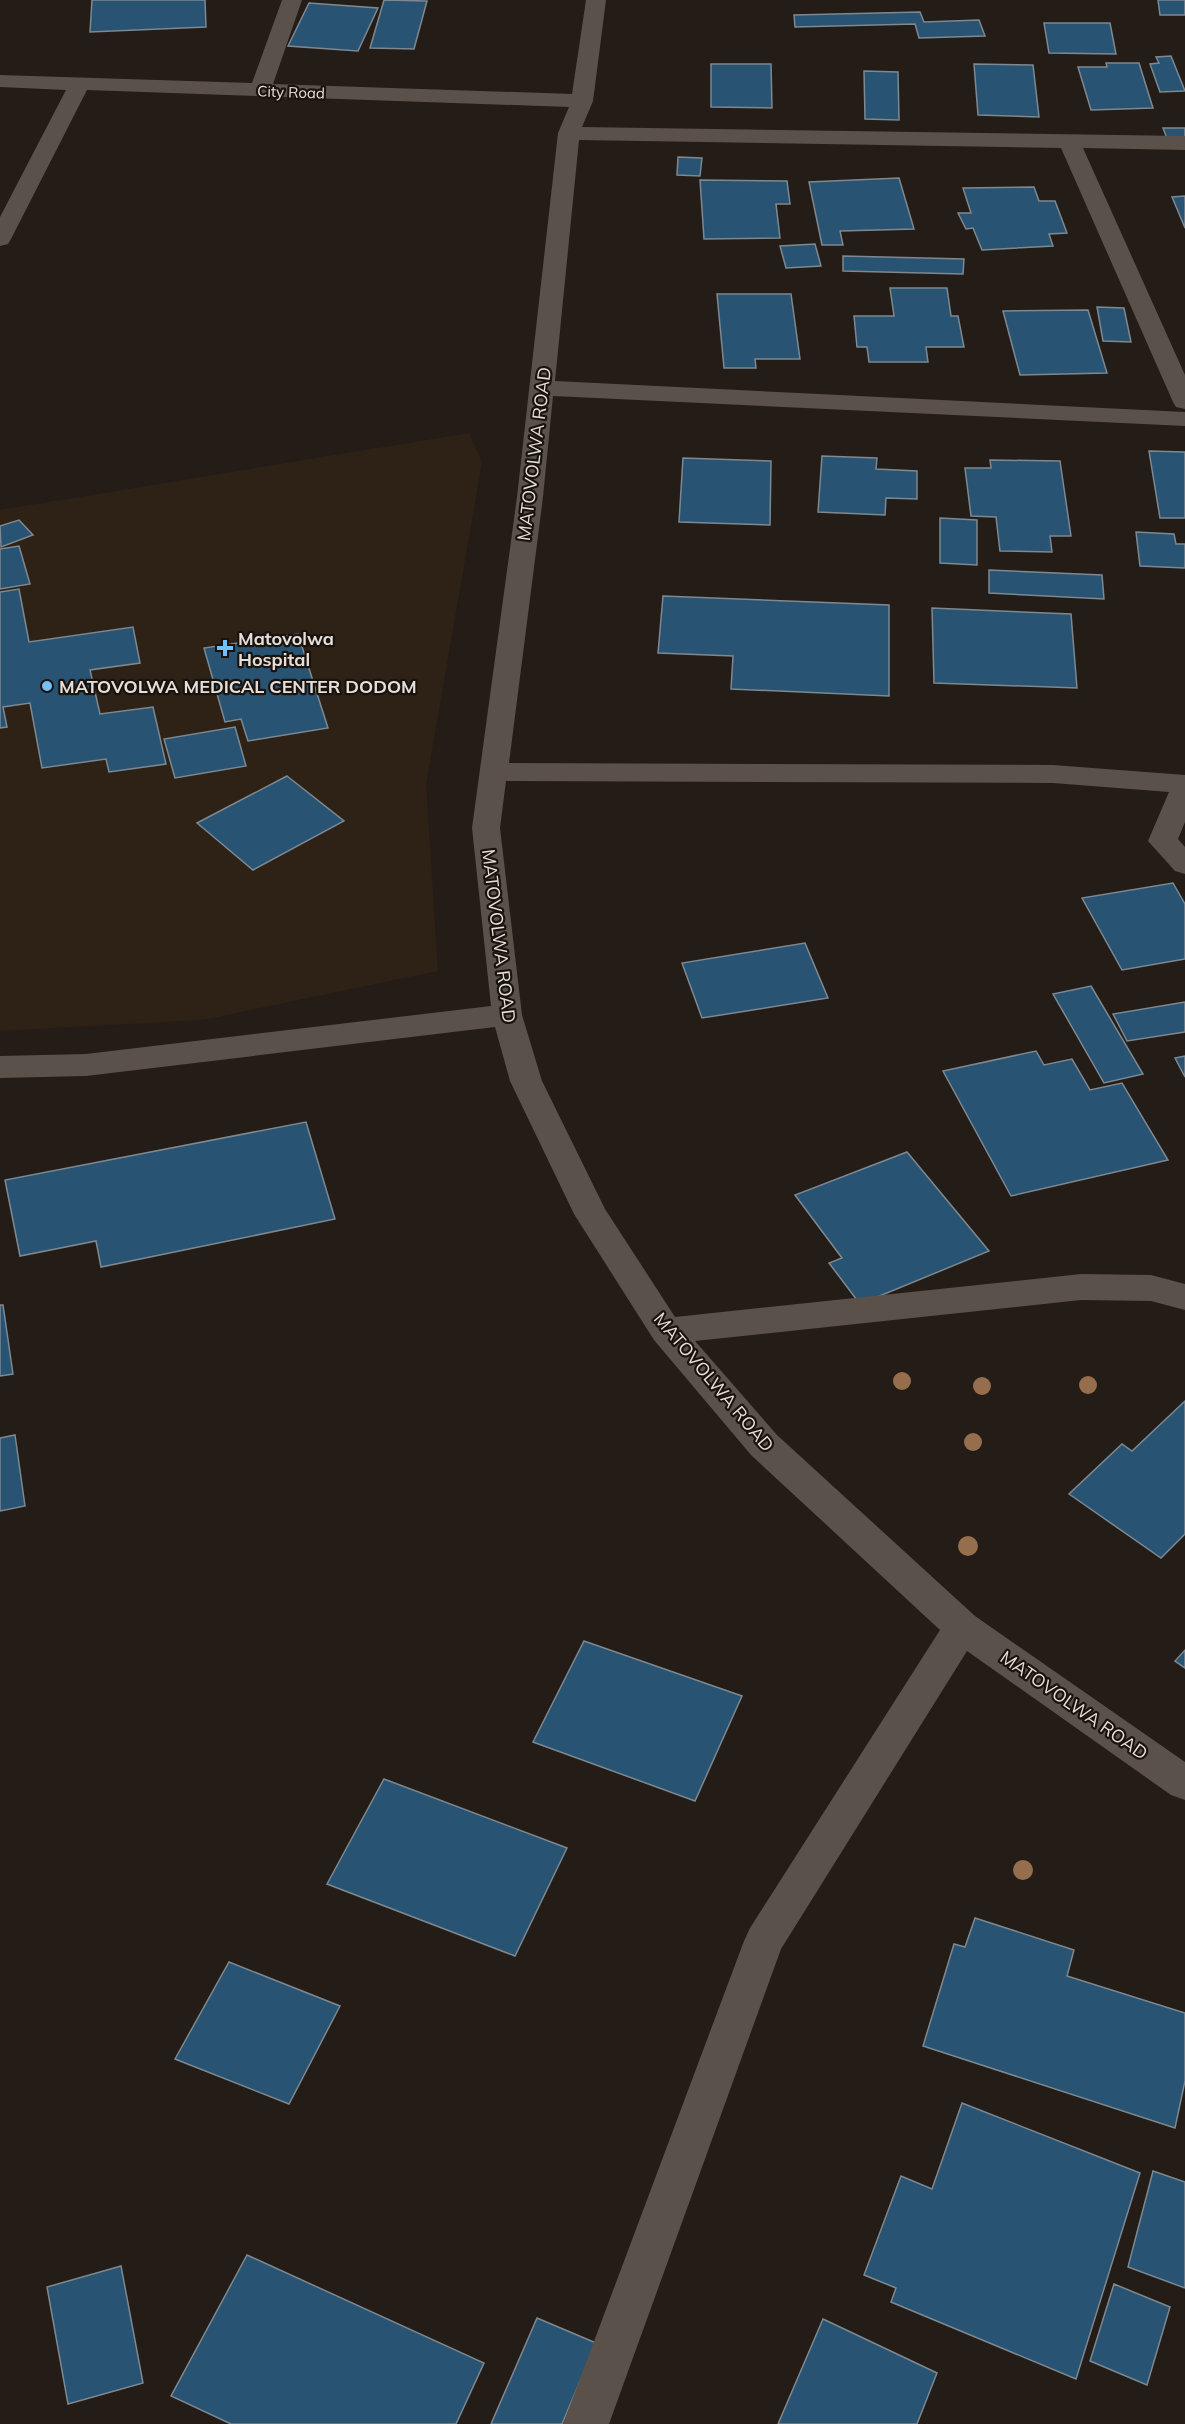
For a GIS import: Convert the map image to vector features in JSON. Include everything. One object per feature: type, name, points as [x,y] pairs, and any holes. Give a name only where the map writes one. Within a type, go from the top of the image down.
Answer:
[{"type":"street","points":[[260,91],[292,0]]},
{"type":"street","name":"MATOVOLWA ROAD","points":[[596,0],[582,101],[568,133],[542,388],[486,828],[507,1015],[526,1081],[591,1214],[666,1331],[764,1444],[962,1627],[1185,1783]]},
{"type":"street","name":"City Road","points":[[0,81],[582,101]]},
{"type":"street","points":[[0,239],[79,85]]},
{"type":"street","points":[[568,133],[1185,143]]},
{"type":"street","points":[[1069,141],[1185,402]]},
{"type":"street","points":[[542,388],[1185,419]]},
{"type":"street","points":[[492,772],[1053,774],[1185,785],[1163,842],[1185,864]]},
{"type":"street","points":[[0,1067],[86,1065],[507,1015]]},
{"type":"street","points":[[666,1331],[1081,1287],[1151,1288],[1185,1297]]},
{"type":"street","points":[[586,2424],[764,1941],[962,1627]]},
{"type":"shaded area","name":"Matovolwa Hospital","points":[[469,433],[482,462],[426,785],[438,971],[203,1020],[0,1031],[0,510]]},
{"type":"building","points":[[92,0],[205,0],[206,27],[90,32]]},
{"type":"building","points":[[384,0],[427,1],[414,49],[370,48]]},
{"type":"building","points":[[1158,0],[1185,0],[1185,15],[1160,15]]},
{"type":"building","points":[[309,3],[378,8],[358,51],[288,46]]},
{"type":"building","points":[[920,12],[924,22],[979,20],[985,36],[919,38],[915,24],[795,27],[794,15]]},
{"type":"building","points":[[1044,23],[1110,23],[1116,54],[1049,53]]},
{"type":"building","points":[[1171,56],[1185,91],[1160,92],[1150,64],[1159,63],[1156,57]]},
{"type":"building","points":[[1106,63],[1139,63],[1153,108],[1091,110],[1078,67],[1107,67]]},
{"type":"building","points":[[711,64],[771,64],[772,108],[711,107]]},
{"type":"building","points":[[974,64],[1033,65],[1039,117],[978,115]]},
{"type":"building","points":[[864,71],[898,72],[899,120],[865,119]]},
{"type":"building","points":[[1163,128],[1185,128],[1185,141],[1168,141]]},
{"type":"building","points":[[678,157],[702,158],[700,176],[677,175]]},
{"type":"building","points":[[899,178],[914,229],[840,231],[843,245],[822,245],[809,182]]},
{"type":"building","points":[[700,180],[787,181],[790,204],[776,204],[780,238],[704,239]]},
{"type":"building","points":[[1034,187],[1039,201],[1055,201],[1067,233],[1049,234],[1053,246],[982,250],[973,228],[966,229],[958,213],[971,213],[963,188]]},
{"type":"building","points":[[1185,196],[1185,228],[1172,197]]},
{"type":"building","points":[[815,244],[821,266],[786,268],[780,246]]},
{"type":"building","points":[[843,256],[964,259],[963,274],[843,271]]},
{"type":"building","points":[[890,288],[947,288],[951,316],[958,316],[964,347],[926,347],[928,362],[869,362],[867,347],[857,347],[854,316],[894,316]]},
{"type":"building","points":[[717,294],[791,294],[800,359],[755,359],[756,368],[724,368]]},
{"type":"building","points":[[1097,307],[1124,308],[1131,342],[1103,341]]},
{"type":"building","points":[[1088,310],[1107,373],[1020,375],[1003,311]]},
{"type":"building","points":[[1149,451],[1185,452],[1185,518],[1160,518]]},
{"type":"building","points":[[822,456],[877,458],[876,469],[917,471],[917,499],[886,498],[885,515],[818,512]]},
{"type":"building","points":[[683,458],[771,461],[770,525],[679,522]]},
{"type":"building","points":[[990,460],[1060,461],[1071,536],[1050,536],[1052,552],[1000,551],[996,517],[971,516],[965,468],[991,468]]},
{"type":"building","points":[[940,518],[977,520],[977,565],[940,563]]},
{"type":"building","points":[[19,520],[33,535],[1,547],[0,526]]},
{"type":"building","points":[[1136,532],[1174,534],[1176,544],[1185,544],[1185,568],[1140,566]]},
{"type":"building","points":[[19,546],[30,584],[0,589],[0,549]]},
{"type":"building","points":[[989,570],[1102,575],[1104,599],[989,593]]},
{"type":"building","name":"MATOVOLWA MEDICAL CENTER DODOM","points":[[19,589],[29,642],[133,627],[140,663],[90,670],[100,714],[153,707],[166,764],[109,772],[106,759],[42,768],[30,703],[3,707],[7,727],[0,728],[0,592]]},
{"type":"building","points":[[663,596],[889,605],[889,696],[731,689],[733,656],[658,653]]},
{"type":"building","points":[[932,608],[1071,614],[1077,688],[934,683]]},
{"type":"building","name":"Matovolwa Hospital","points":[[298,634],[328,728],[248,741],[241,719],[225,722],[204,648]]},
{"type":"building","points":[[235,727],[246,766],[175,778],[164,739]]},
{"type":"building","points":[[287,776],[344,821],[253,870],[197,823]]},
{"type":"building","points":[[1173,883],[1185,904],[1185,959],[1122,970],[1082,898]]},
{"type":"building","points":[[805,943],[828,998],[702,1018],[682,963]]},
{"type":"building","points":[[1091,986],[1143,1074],[1104,1083],[1053,994]]},
{"type":"building","points":[[1185,1002],[1185,1032],[1127,1041],[1113,1014]]},
{"type":"building","points":[[1036,1051],[1044,1065],[1072,1059],[1090,1090],[1122,1083],[1168,1160],[1011,1196],[943,1071]]},
{"type":"building","points":[[1185,1056],[1185,1077],[1175,1058]]},
{"type":"building","points":[[306,1122],[335,1219],[101,1267],[96,1241],[20,1256],[5,1180]]},
{"type":"building","points":[[907,1152],[989,1251],[860,1304],[829,1263],[842,1258],[795,1195]]},
{"type":"building","points":[[0,1305],[3,1305],[13,1374],[0,1376]]},
{"type":"building","points":[[1185,1401],[1185,1534],[1161,1558],[1069,1494],[1122,1444],[1132,1451]]},
{"type":"building","points":[[15,1435],[25,1506],[0,1511],[0,1438]]},
{"type":"building","points":[[584,1641],[742,1696],[695,1801],[533,1742]]},
{"type":"building","points":[[1185,1650],[1185,1668],[1175,1661]]},
{"type":"building","points":[[384,1779],[567,1848],[515,1956],[327,1884]]},
{"type":"building","points":[[975,1918],[1074,1950],[1067,1976],[1185,2013],[1185,2081],[1175,2128],[923,2046],[954,1944],[965,1947]]},
{"type":"building","points":[[229,1962],[340,2006],[289,2104],[175,2059]]},
{"type":"building","points":[[962,2103],[1140,2173],[1076,2379],[891,2302],[896,2288],[864,2275],[901,2176],[932,2189]]},
{"type":"building","points":[[1153,2171],[1185,2182],[1185,2288],[1128,2267]]},
{"type":"building","points":[[247,2255],[484,2363],[456,2424],[231,2424],[171,2396]]},
{"type":"building","points":[[121,2266],[143,2383],[68,2404],[47,2287]]},
{"type":"building","points":[[1114,2284],[1170,2307],[1147,2385],[1090,2361]]},
{"type":"building","points":[[537,2318],[596,2343],[562,2424],[491,2424]]},
{"type":"building","points":[[823,2319],[937,2373],[917,2424],[778,2424]]},
{"type":"place","name":"Matovolwa Hospital","points":[[225,648]]},
{"type":"place","name":"MATOVOLWA MEDICAL CENTER DODOM","points":[[47,686]]}]
